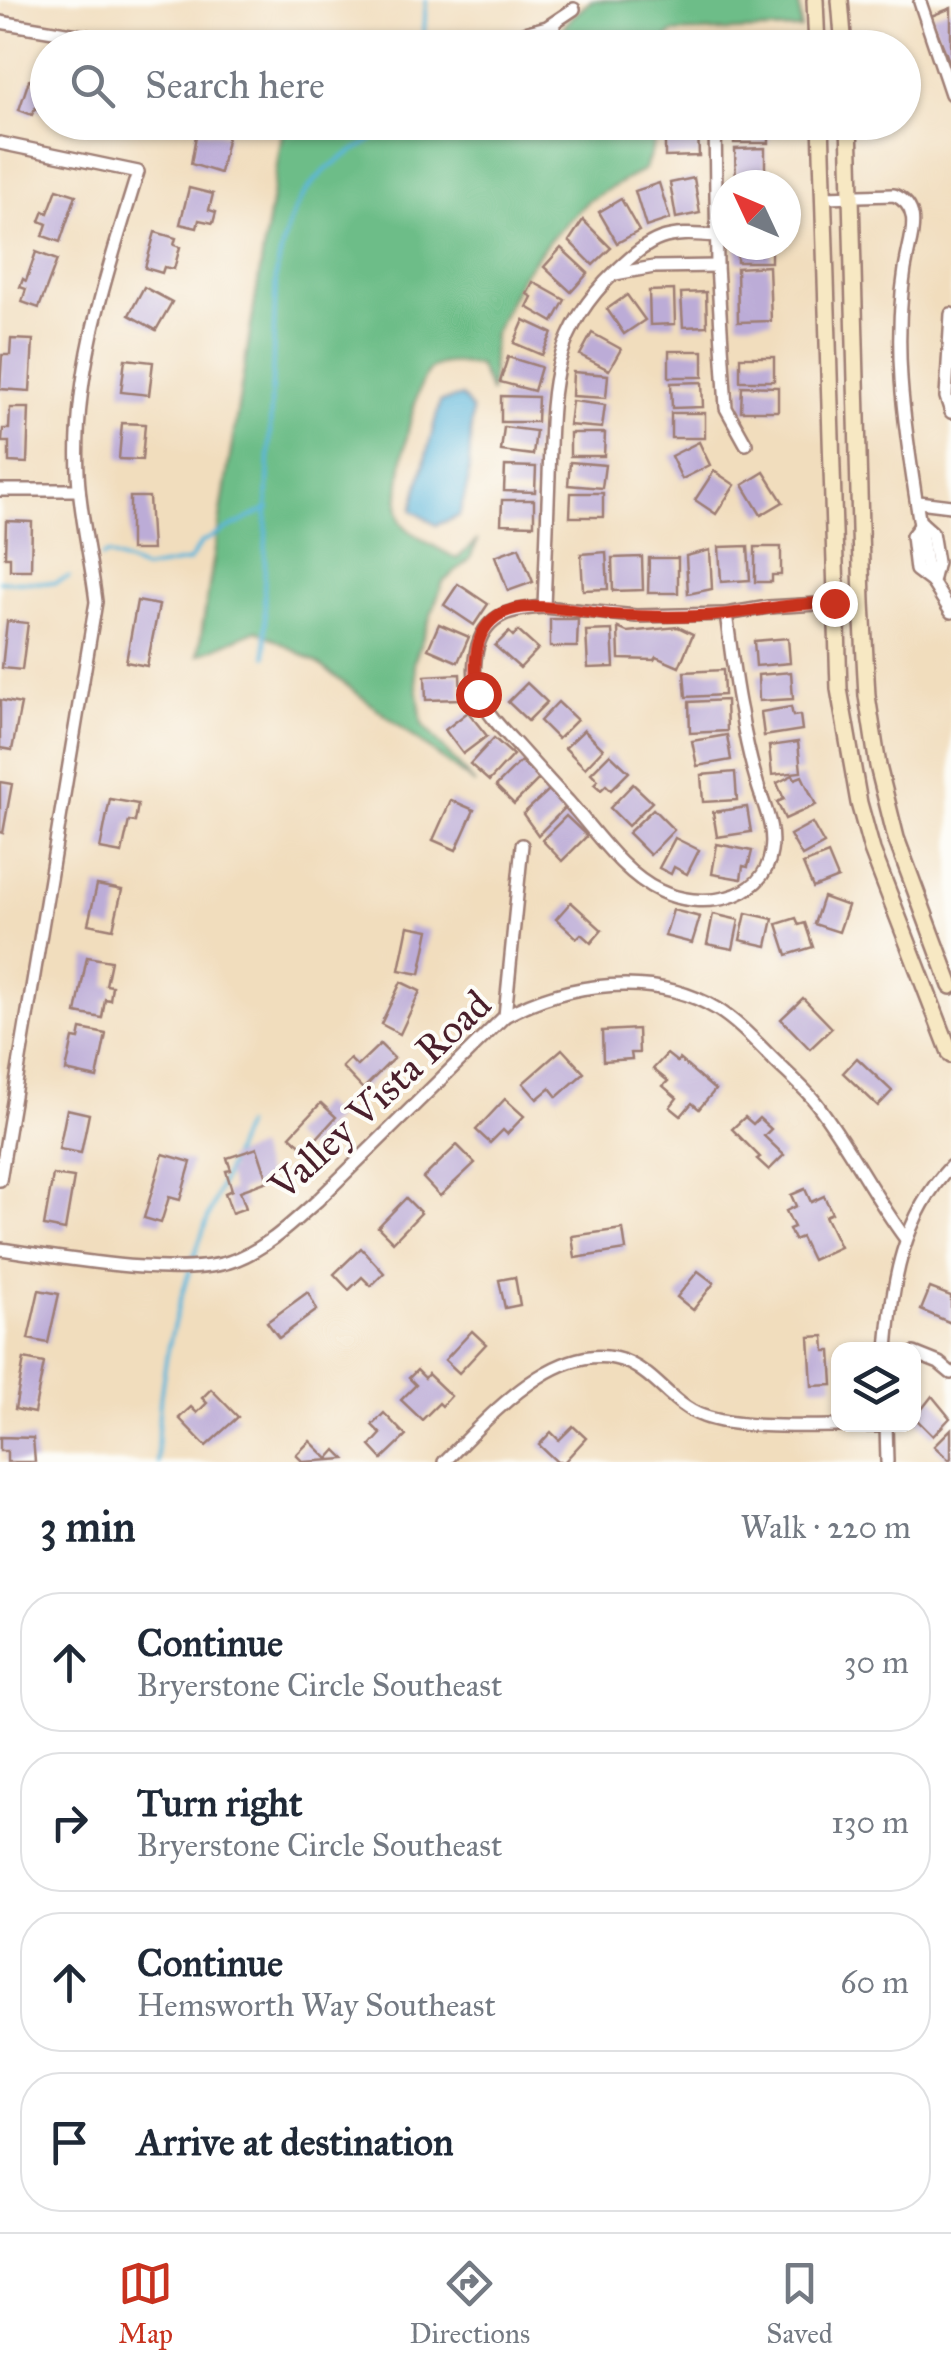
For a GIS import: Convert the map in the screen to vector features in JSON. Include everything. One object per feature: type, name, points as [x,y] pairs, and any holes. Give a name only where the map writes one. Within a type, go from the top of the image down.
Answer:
[{"type":"street","points":[[815,0],[816,30]]},
{"type":"street","points":[[840,0],[842,30]]},
{"type":"street","points":[[920,2],[951,94]]},
{"type":"street","points":[[535,30],[547,27],[579,4]]},
{"type":"street","points":[[551,30],[579,4]]},
{"type":"street","points":[[0,22],[48,30]]},
{"type":"street","points":[[715,140],[716,170]]},
{"type":"street","points":[[822,140],[834,603],[840,689],[859,803],[888,900],[951,1055]]},
{"type":"street","points":[[849,140],[862,612],[868,696],[878,766],[896,838],[951,986]]},
{"type":"street","points":[[0,142],[138,172],[89,338],[78,468],[82,522],[92,558],[96,602],[0,1180]]},
{"type":"street","points":[[824,197],[894,194],[907,204],[913,218],[903,291],[900,361],[922,524],[932,532],[937,562],[932,582]]},
{"type":"street","points":[[544,606],[552,385],[578,315],[588,299],[650,242],[668,234],[711,236]]},
{"type":"street","points":[[717,260],[726,408],[746,444]]},
{"type":"street","points":[[612,276],[654,267],[717,266]]},
{"type":"street","points":[[951,314],[946,397],[951,412]]},
{"type":"street","points":[[0,490],[80,490]]},
{"type":"street","points":[[918,502],[951,506]]},
{"type":"street","points":[[922,524],[912,536],[916,570],[932,582],[951,612]]},
{"type":"street","points":[[726,614],[740,712],[773,833],[771,856],[754,887],[741,895],[685,900],[658,891],[628,868],[496,725],[478,694],[475,659],[480,639],[490,621],[517,609],[544,606],[636,616],[726,614],[834,603]]},
{"type":"street","points":[[505,1016],[522,844]]},
{"type":"street","name":"Valley Vista Road","points":[[0,1249],[139,1266],[211,1266],[249,1254],[317,1201],[505,1016],[525,1006],[588,988],[639,986],[686,994],[719,1010],[814,1100],[905,1238]]},
{"type":"street","points":[[888,1342],[905,1238],[933,1186],[951,1166]]},
{"type":"street","points":[[921,1356],[951,1373]]},
{"type":"street","points":[[444,1462],[531,1383],[557,1367],[590,1357],[624,1361],[645,1373],[686,1408],[715,1420],[831,1423]]},
{"type":"street","points":[[886,1432],[886,1462]]},
{"type":"green space","points":[[592,0],[799,0],[801,29],[562,30]]},
{"type":"green space","points":[[281,140],[656,140],[645,169],[588,201],[551,238],[521,277],[494,334],[491,393],[478,365],[443,364],[432,368],[425,377],[412,415],[399,488],[400,519],[416,536],[457,559],[478,540],[469,560],[443,582],[414,662],[422,724],[475,784],[319,664],[257,630],[198,655]]},
{"type":"water","points":[[462,396],[472,410],[468,483],[459,516],[436,525],[412,510],[440,402]]},
{"type":"building","points":[[951,8],[951,66],[931,16]]},
{"type":"building","points":[[29,80],[30,114],[19,110]]},
{"type":"building","points":[[195,140],[227,140],[220,173],[191,164]]},
{"type":"building","points":[[665,140],[698,140],[699,156],[665,157]]},
{"type":"building","points":[[734,140],[769,140],[769,143],[734,143]]},
{"type":"building","points":[[765,148],[765,170],[736,170],[735,149]]},
{"type":"building","points":[[694,178],[700,213],[676,218],[670,183]]},
{"type":"building","points":[[659,183],[670,219],[646,227],[635,191]]},
{"type":"building","points":[[189,188],[213,194],[209,210],[216,212],[213,223],[199,220],[197,228],[180,224]]},
{"type":"building","points":[[57,189],[76,195],[60,242],[43,236],[47,224],[40,221],[44,211],[48,213]]},
{"type":"building","points":[[621,199],[639,231],[617,243],[599,212]]},
{"type":"building","points":[[583,220],[611,248],[593,265],[569,241]]},
{"type":"building","points":[[155,232],[176,238],[174,245],[180,247],[174,269],[164,267],[162,273],[145,268]]},
{"type":"building","points":[[561,248],[588,273],[571,292],[544,267]]},
{"type":"building","points":[[36,252],[57,260],[39,308],[22,302],[26,289],[20,287]]},
{"type":"building","points":[[737,260],[771,260],[771,262]]},
{"type":"building","points":[[769,266],[771,321],[738,322],[737,268]]},
{"type":"building","points":[[533,282],[565,300],[553,322],[527,307],[532,297],[527,294]]},
{"type":"building","points":[[144,287],[172,302],[156,330],[129,315]]},
{"type":"building","points":[[674,290],[675,324],[650,325],[649,291]]},
{"type":"building","points":[[706,292],[707,326],[683,327],[681,293]]},
{"type":"building","points":[[627,295],[645,320],[624,334],[607,309]]},
{"type":"building","points":[[524,320],[552,333],[542,355],[514,343]]},
{"type":"building","points":[[592,333],[621,349],[609,370],[580,355]]},
{"type":"building","points":[[11,339],[33,340],[30,391],[0,389],[2,355],[10,355]]},
{"type":"building","points":[[669,351],[703,351],[703,377],[669,377]]},
{"type":"building","points":[[508,357],[541,367],[534,391],[500,382]]},
{"type":"building","points":[[740,357],[774,357],[774,381],[740,381]]},
{"type":"building","points":[[125,359],[153,362],[149,395],[121,392]]},
{"type":"building","points":[[573,372],[608,375],[606,398],[572,396]]},
{"type":"building","points":[[702,382],[703,407],[672,408],[671,383]]},
{"type":"building","points":[[742,386],[778,387],[778,411],[741,411]]},
{"type":"building","points":[[501,396],[538,397],[537,422],[501,422]]},
{"type":"building","points":[[572,401],[605,405],[602,428],[569,425]]},
{"type":"building","points":[[10,408],[29,408],[27,463],[9,462],[9,442],[2,442],[3,429],[9,429]]},
{"type":"building","points":[[671,413],[705,413],[705,438],[671,438]]},
{"type":"building","points":[[122,423],[145,424],[142,460],[119,459]]},
{"type":"building","points":[[504,427],[536,431],[533,455],[501,451]]},
{"type":"building","points":[[570,433],[605,433],[604,456],[570,456]]},
{"type":"building","points":[[699,442],[710,465],[682,479],[671,456]]},
{"type":"building","points":[[570,462],[605,465],[602,488],[568,485]]},
{"type":"building","points":[[505,466],[536,467],[535,492],[504,491]]},
{"type":"building","points":[[714,471],[735,485],[716,514],[695,500]]},
{"type":"building","points":[[764,472],[783,502],[761,515],[743,485]]},
{"type":"building","points":[[571,493],[603,493],[603,517],[570,517]]},
{"type":"building","points":[[130,497],[149,497],[152,550],[130,550]]},
{"type":"building","points":[[502,500],[534,500],[534,525],[501,524]]},
{"type":"building","points":[[6,521],[32,522],[31,570],[10,570],[10,557],[5,557]]},
{"type":"building","points":[[748,546],[750,580],[721,582],[719,547]]},
{"type":"building","points":[[519,547],[533,582],[508,591],[495,556]]},
{"type":"building","points":[[755,547],[781,547],[781,575],[772,575],[772,582],[755,582]]},
{"type":"building","points":[[710,550],[712,589],[688,594],[686,556]]},
{"type":"building","points":[[606,552],[608,589],[583,590],[581,554]]},
{"type":"building","points":[[642,557],[643,590],[613,591],[612,558]]},
{"type":"building","points":[[649,558],[678,558],[678,593],[648,593]]},
{"type":"building","points":[[458,584],[488,604],[474,625],[444,605]]},
{"type":"building","points":[[137,601],[159,605],[147,666],[126,662]]},
{"type":"building","points":[[550,619],[578,619],[577,647],[550,647]]},
{"type":"building","points":[[7,621],[28,623],[22,670],[2,668]]},
{"type":"building","points":[[439,624],[469,637],[458,662],[428,649]]},
{"type":"building","points":[[678,627],[693,634],[679,667],[656,657],[619,659],[618,628],[627,632]]},
{"type":"building","points":[[612,630],[614,667],[588,668],[586,631]]},
{"type":"building","points":[[518,631],[538,649],[520,668],[495,646],[509,632],[513,636]]},
{"type":"building","points":[[788,638],[790,663],[756,666],[754,641]]},
{"type":"building","points":[[723,670],[724,695],[686,697],[684,672]]},
{"type":"building","points":[[791,672],[793,699],[759,701],[758,675]]},
{"type":"building","points":[[460,674],[461,699],[426,700],[425,676]]},
{"type":"building","points":[[527,683],[547,702],[528,721],[508,702]]},
{"type":"building","points":[[0,700],[21,704],[12,750],[0,748]]},
{"type":"building","points":[[726,700],[727,731],[690,733],[689,702]]},
{"type":"building","points":[[558,702],[577,720],[558,739],[540,721]]},
{"type":"building","points":[[791,707],[793,716],[800,715],[802,730],[764,736],[761,712]]},
{"type":"building","points":[[468,712],[487,736],[463,754],[445,730]]},
{"type":"building","points":[[584,730],[603,749],[585,768],[565,748]]},
{"type":"building","points":[[727,735],[731,760],[697,766],[692,741]]},
{"type":"building","points":[[494,738],[513,755],[489,781],[470,764]]},
{"type":"building","points":[[798,742],[801,772],[772,775],[769,746]]},
{"type":"building","points":[[610,754],[629,772],[611,790],[606,785],[601,790],[591,773]]},
{"type":"building","points":[[521,761],[539,779],[514,804],[496,786]]},
{"type":"building","points":[[735,772],[737,800],[703,802],[701,775]]},
{"type":"building","points":[[793,775],[795,779],[802,776],[816,805],[785,819],[777,802],[784,799],[777,783]]},
{"type":"building","points":[[0,782],[12,784],[3,833],[0,832]]},
{"type":"building","points":[[633,784],[652,802],[628,826],[610,808]]},
{"type":"building","points":[[549,790],[566,807],[538,835],[523,814]]},
{"type":"building","points":[[110,799],[138,804],[135,822],[129,821],[122,853],[100,849]]},
{"type":"building","points":[[451,800],[474,810],[456,850],[433,840]]},
{"type":"building","points":[[747,807],[751,832],[717,837],[713,812]]},
{"type":"building","points":[[653,809],[674,830],[650,855],[628,833]]},
{"type":"building","points":[[566,816],[587,836],[562,861],[542,840]]},
{"type":"building","points":[[812,823],[824,844],[802,856],[790,835]]},
{"type":"building","points":[[675,838],[699,850],[687,874],[674,867],[671,874],[659,868]]},
{"type":"building","points":[[717,844],[752,851],[741,879],[712,874]]},
{"type":"building","points":[[828,854],[838,878],[813,888],[803,864]]},
{"type":"building","points":[[97,885],[122,890],[113,929],[88,924]]},
{"type":"building","points":[[823,897],[848,906],[839,932],[814,924]]},
{"type":"building","points":[[571,902],[602,930],[591,943],[581,934],[577,938],[556,919]]},
{"type":"building","points":[[673,910],[700,917],[692,943],[665,936]]},
{"type":"building","points":[[746,913],[773,919],[767,946],[740,940]]},
{"type":"building","points":[[713,914],[739,920],[733,949],[707,944]]},
{"type":"building","points":[[796,918],[799,925],[805,923],[813,947],[787,955],[777,924]]},
{"type":"building","points":[[408,926],[429,930],[420,974],[399,970]]},
{"type":"building","points":[[87,957],[111,961],[106,985],[112,986],[110,1000],[105,999],[102,1018],[76,1013]]},
{"type":"building","points":[[401,982],[420,991],[400,1034],[381,1024]]},
{"type":"building","points":[[803,998],[832,1028],[810,1049],[781,1019]]},
{"type":"building","points":[[81,1029],[106,1034],[97,1078],[66,1071],[73,1038],[79,1039]]},
{"type":"building","points":[[638,1029],[639,1053],[631,1053],[632,1059],[603,1061],[602,1031]]},
{"type":"building","points":[[380,1044],[394,1058],[363,1089],[342,1067],[350,1059],[357,1066]]},
{"type":"building","points":[[562,1049],[584,1073],[557,1097],[550,1088],[537,1099],[523,1083]]},
{"type":"building","points":[[667,1054],[677,1062],[679,1059],[715,1090],[699,1109],[692,1103],[681,1116],[670,1107],[677,1098],[663,1086],[668,1081],[653,1069]]},
{"type":"building","points":[[857,1058],[892,1091],[878,1106],[843,1073]]},
{"type":"building","points":[[505,1099],[524,1116],[507,1134],[503,1130],[490,1143],[476,1130]]},
{"type":"building","points":[[321,1103],[336,1117],[306,1150],[290,1136]]},
{"type":"building","points":[[67,1109],[89,1114],[81,1153],[59,1149]]},
{"type":"building","points":[[745,1117],[753,1124],[759,1118],[771,1129],[764,1136],[784,1155],[769,1170],[732,1129]]},
{"type":"building","points":[[457,1145],[475,1163],[440,1196],[423,1178]]},
{"type":"building","points":[[257,1148],[268,1181],[240,1191],[246,1208],[232,1213],[225,1193],[232,1190],[227,1158]]},
{"type":"building","points":[[163,1154],[191,1162],[180,1200],[169,1197],[161,1223],[144,1218]]},
{"type":"building","points":[[53,1175],[74,1178],[65,1230],[44,1226]]},
{"type":"building","points":[[805,1189],[811,1202],[824,1196],[832,1213],[825,1216],[840,1247],[812,1260],[801,1237],[794,1240],[789,1229],[794,1227],[786,1211],[796,1206],[791,1195]]},
{"type":"building","points":[[406,1198],[421,1213],[393,1242],[378,1227]]},
{"type":"building","points":[[623,1229],[626,1250],[575,1258],[572,1236]]},
{"type":"building","points":[[361,1248],[384,1273],[371,1286],[362,1277],[349,1290],[334,1274]]},
{"type":"building","points":[[698,1271],[714,1283],[693,1310],[677,1297]]},
{"type":"building","points":[[515,1277],[520,1305],[505,1308],[499,1280]]},
{"type":"building","points":[[930,1288],[951,1296],[951,1323],[921,1310]]},
{"type":"building","points":[[39,1290],[59,1294],[48,1343],[28,1339]]},
{"type":"building","points":[[308,1292],[317,1310],[279,1338],[267,1322]]},
{"type":"building","points":[[472,1331],[486,1344],[459,1373],[445,1360]]},
{"type":"building","points":[[824,1336],[825,1351],[831,1351],[831,1385],[812,1386],[809,1337]]},
{"type":"building","points":[[24,1359],[44,1363],[34,1413],[15,1409]]},
{"type":"building","points":[[417,1370],[425,1378],[428,1374],[451,1396],[422,1420],[401,1400],[416,1385],[409,1378]]},
{"type":"building","points":[[211,1389],[238,1417],[206,1446],[179,1418],[191,1407],[197,1413],[207,1403],[202,1398]]},
{"type":"building","points":[[932,1396],[950,1418],[933,1436],[921,1424],[921,1410]]},
{"type":"building","points":[[384,1413],[406,1436],[382,1459],[370,1446],[381,1434],[372,1425]]},
{"type":"building","points":[[573,1426],[586,1438],[564,1462],[557,1462],[539,1445],[551,1432],[559,1440]]},
{"type":"building","points":[[951,1429],[951,1458],[949,1460],[934,1446]]},
{"type":"building","points":[[0,1437],[33,1438],[35,1462],[7,1462],[7,1451],[0,1451]]},
{"type":"building","points":[[310,1441],[328,1459],[336,1450],[345,1459],[303,1462],[296,1455]]},
{"type":"waterway","points":[[424,30],[426,0]]},
{"type":"waterway","points":[[266,656],[264,588],[276,276],[289,224],[304,195],[327,169],[371,140]]},
{"type":"waterway","points":[[102,557],[107,554],[144,569],[189,561],[202,542],[269,508]]},
{"type":"waterway","points":[[0,581],[54,583],[69,577]]},
{"type":"waterway","points":[[158,1462],[163,1375],[172,1332],[197,1248],[244,1126]]},
{"type":"route","points":[[478,694],[475,659],[480,639],[490,621],[517,609],[544,606],[588,614],[636,616],[726,614],[834,603]]}]
